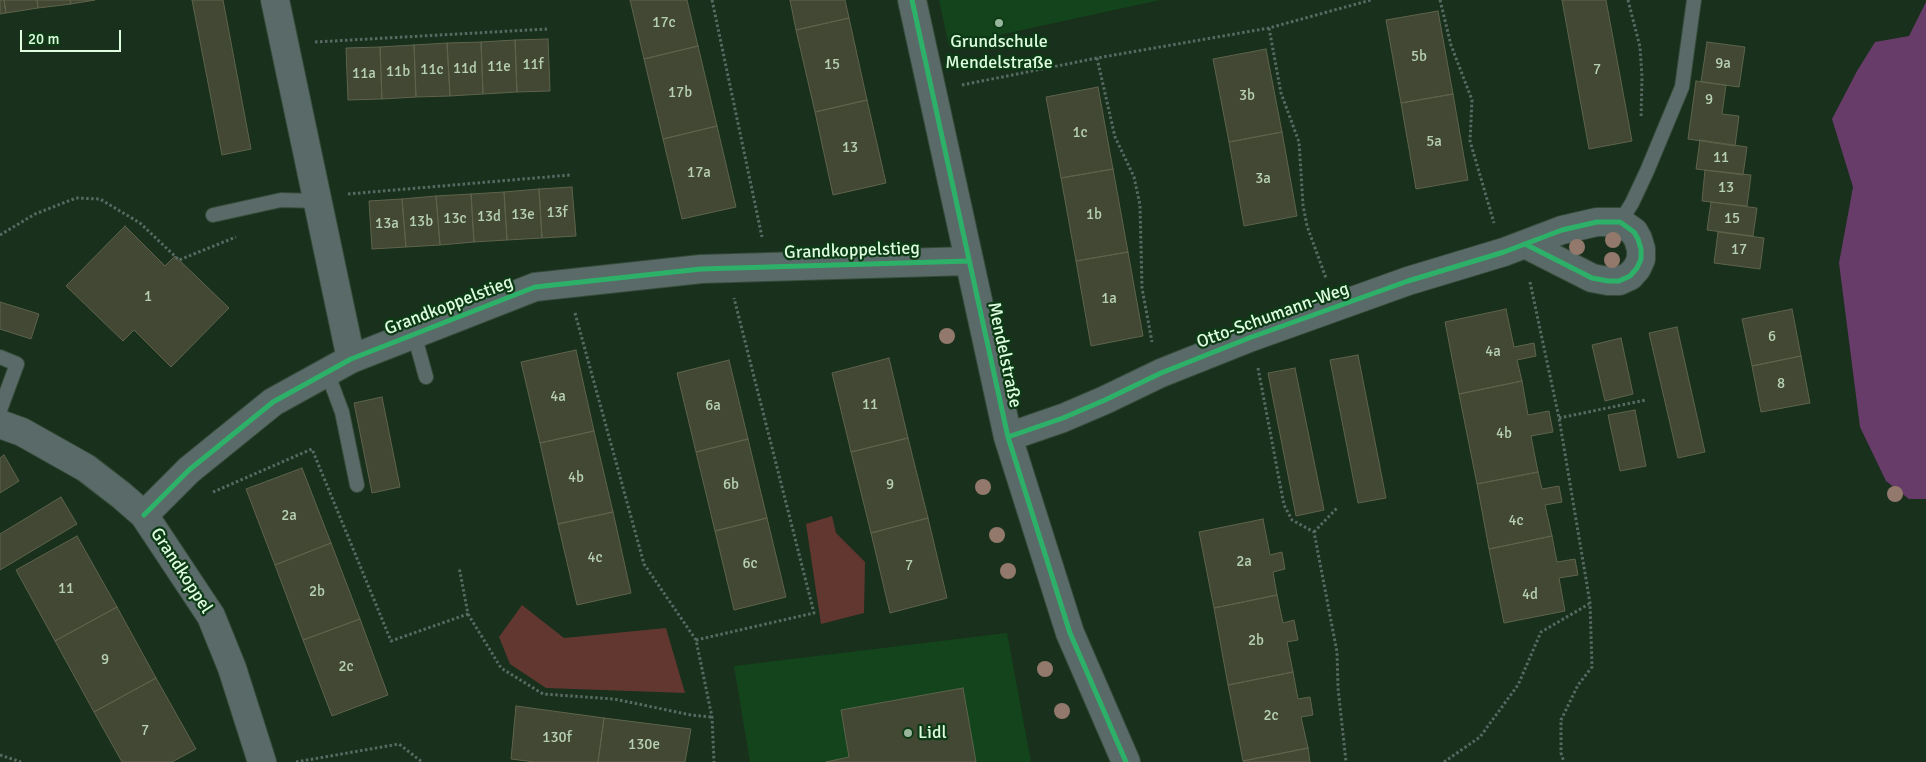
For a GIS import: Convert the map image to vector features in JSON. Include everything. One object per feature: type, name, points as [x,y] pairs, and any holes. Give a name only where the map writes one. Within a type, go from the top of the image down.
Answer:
[{"type":"street","points":[[276,0],[352,359]]},
{"type":"street","name":"Mendelstraße","points":[[912,0],[1008,437],[1070,633],[1126,762]]},
{"type":"street","name":"Otto-Schumann-Weg","points":[[1008,437],[1072,414],[1161,373],[1248,338],[1408,281],[1514,248],[1562,230],[1597,222],[1620,222]]},
{"type":"street","points":[[1514,248],[1592,278],[1608,282],[1619,281],[1630,276],[1638,268],[1642,249],[1634,232],[1620,222]]},
{"type":"street","name":"Grandkoppelstieg","points":[[144,515],[189,470],[273,402],[352,359],[535,287],[701,269],[969,261]]},
{"type":"street","name":"Grandkoppel","points":[[0,424],[22,432],[86,468],[144,515],[211,616],[232,668],[262,762]]},
{"type":"lane","points":[[1620,222],[1647,171],[1682,87],[1694,0]]},
{"type":"lane","points":[[213,215],[281,200],[318,199]]},
{"type":"lane","points":[[414,334],[426,378]]},
{"type":"lane","points":[[0,357],[17,364],[0,410]]},
{"type":"lane","points":[[327,372],[342,412],[357,485]]},
{"type":"path","points":[[712,0],[768,267]]},
{"type":"path","points":[[932,90],[1097,58],[1269,28],[1370,0]]},
{"type":"path","points":[[1440,0],[1451,45],[1472,100],[1470,141],[1478,172],[1514,248],[1532,294],[1559,418],[1590,603],[1592,667],[1578,685],[1561,720],[1561,753],[1564,762]]},
{"type":"path","points":[[1628,0],[1640,47],[1642,77],[1641,121]]},
{"type":"path","points":[[1269,28],[1281,93],[1299,142],[1303,205],[1307,226],[1337,307]]},
{"type":"path","points":[[285,43],[547,29]]},
{"type":"path","points":[[1097,58],[1115,137],[1134,177],[1140,205],[1142,288],[1152,341],[1161,373]]},
{"type":"path","points":[[318,199],[570,175]]},
{"type":"path","points":[[0,235],[35,214],[76,198],[100,199],[140,223],[179,260],[241,235]]},
{"type":"path","points":[[696,640],[814,613],[726,268]]},
{"type":"path","points":[[567,284],[644,564],[696,640],[712,717],[714,762]]},
{"type":"path","points":[[1248,338],[1258,365],[1284,505],[1292,520],[1314,532]]},
{"type":"path","points":[[1559,418],[1646,400]]},
{"type":"path","points":[[189,470],[214,493],[312,449],[391,641],[468,614]]},
{"type":"path","points":[[1314,532],[1337,508]]},
{"type":"path","points":[[1314,532],[1337,652],[1338,688],[1346,762]]},
{"type":"path","points":[[459,567],[468,614],[501,668],[543,694],[614,699],[691,715],[712,717]]},
{"type":"path","points":[[1444,762],[1480,737],[1518,685],[1540,632],[1590,603]]},
{"type":"path","points":[[296,762],[399,744],[422,762]]},
{"type":"path","points":[[0,754],[21,762]]},
{"type":"shaded area","name":"Grundschule Mendelstraße","points":[[939,0],[1160,0],[949,46]]},
{"type":"shaded area","points":[[1926,2],[1926,499],[1909,499],[1886,481],[1860,427],[1839,263],[1853,187],[1832,119],[1857,71],[1875,42],[1909,36]]},
{"type":"shaded area","points":[[832,516],[836,533],[865,562],[864,613],[821,624],[806,524]]},
{"type":"shaded area","points":[[522,605],[564,638],[666,628],[685,693],[546,688],[510,664],[499,637]]},
{"type":"shaded area","points":[[1007,633],[1031,762],[750,762],[734,666]]},
{"type":"building","points":[[0,0],[4,0],[6,13],[0,14]]},
{"type":"building","points":[[4,0],[37,0],[38,8],[6,13]]},
{"type":"building","points":[[37,0],[70,0],[71,4],[38,8]]},
{"type":"building","points":[[70,0],[95,0],[71,4]]},
{"type":"building","points":[[192,0],[223,0],[251,149],[222,155]]},
{"type":"building","points":[[630,0],[687,0],[698,46],[644,59]]},
{"type":"building","points":[[790,0],[845,0],[849,18],[796,30]]},
{"type":"building","points":[[1562,0],[1606,0],[1632,141],[1589,149]]},
{"type":"building","points":[[1438,11],[1453,94],[1401,103],[1386,20]]},
{"type":"building","points":[[849,18],[867,100],[815,112],[796,30]]},
{"type":"building","points":[[548,39],[550,91],[517,92],[515,40]]},
{"type":"building","points":[[515,40],[517,92],[483,94],[481,42]]},
{"type":"building","points":[[481,42],[483,94],[450,96],[447,43]]},
{"type":"building","points":[[1707,42],[1745,47],[1739,87],[1701,82]]},
{"type":"building","points":[[447,43],[450,96],[416,97],[414,45]]},
{"type":"building","points":[[414,45],[416,97],[382,99],[380,47]]},
{"type":"building","points":[[698,46],[717,126],[663,139],[644,59]]},
{"type":"building","points":[[380,47],[382,99],[348,100],[346,48]]},
{"type":"building","points":[[1266,49],[1282,132],[1229,142],[1213,59]]},
{"type":"building","points":[[1696,81],[1726,85],[1722,114],[1739,116],[1735,146],[1688,139]]},
{"type":"building","points":[[1098,87],[1113,169],[1061,178],[1046,97]]},
{"type":"building","points":[[1453,94],[1468,180],[1416,189],[1401,103]]},
{"type":"building","points":[[867,100],[886,183],[833,195],[815,112]]},
{"type":"building","points":[[717,126],[736,207],[682,219],[663,139]]},
{"type":"building","points":[[1282,132],[1297,216],[1244,226],[1229,142]]},
{"type":"building","points":[[1700,140],[1747,147],[1743,175],[1696,169]]},
{"type":"building","points":[[1113,169],[1128,252],[1076,261],[1061,178]]},
{"type":"building","points":[[1705,170],[1751,175],[1747,206],[1702,201]]},
{"type":"building","points":[[572,187],[576,236],[542,238],[539,189]]},
{"type":"building","points":[[539,189],[542,238],[507,240],[504,192]]},
{"type":"building","points":[[504,192],[507,240],[474,242],[471,194]]},
{"type":"building","points":[[471,194],[474,242],[440,245],[436,196]]},
{"type":"building","points":[[436,196],[440,245],[406,247],[402,199]]},
{"type":"building","points":[[402,199],[406,247],[372,249],[369,201]]},
{"type":"building","points":[[1711,202],[1757,208],[1753,236],[1707,230]]},
{"type":"building","points":[[125,226],[165,266],[175,256],[229,308],[171,367],[134,330],[123,341],[66,286]]},
{"type":"building","points":[[1718,232],[1764,238],[1760,269],[1714,263]]},
{"type":"building","points":[[1128,252],[1143,336],[1091,346],[1076,261]]},
{"type":"building","points":[[0,302],[39,314],[31,339],[0,329]]},
{"type":"building","points":[[1506,309],[1514,347],[1534,343],[1536,356],[1517,360],[1522,381],[1459,394],[1445,322]]},
{"type":"building","points":[[1792,309],[1801,356],[1752,366],[1742,319]]},
{"type":"building","points":[[1677,327],[1705,452],[1678,458],[1649,333]]},
{"type":"building","points":[[1621,338],[1633,394],[1605,401],[1592,345]]},
{"type":"building","points":[[576,350],[594,431],[540,443],[521,362]]},
{"type":"building","points":[[1358,355],[1386,498],[1358,503],[1330,360]]},
{"type":"building","points":[[1801,356],[1810,403],[1761,412],[1752,366]]},
{"type":"building","points":[[889,358],[908,438],[851,452],[832,373]]},
{"type":"building","points":[[729,360],[748,439],[696,452],[677,373]]},
{"type":"building","points":[[1295,368],[1324,510],[1296,516],[1268,373]]},
{"type":"building","points":[[1522,381],[1528,415],[1549,411],[1553,432],[1531,436],[1538,472],[1477,484],[1459,394]]},
{"type":"building","points":[[382,397],[400,487],[372,493],[354,403]]},
{"type":"building","points":[[1635,410],[1646,466],[1620,471],[1608,415]]},
{"type":"building","points":[[594,431],[613,512],[558,524],[540,443]]},
{"type":"building","points":[[908,438],[928,518],[871,533],[851,452]]},
{"type":"building","points":[[748,439],[767,518],[715,531],[696,452]]},
{"type":"building","points":[[4,455],[19,481],[0,493],[0,458]]},
{"type":"building","points":[[302,468],[331,543],[275,565],[246,489]]},
{"type":"building","points":[[1538,472],[1542,489],[1559,486],[1562,502],[1545,505],[1552,536],[1489,549],[1477,484]]},
{"type":"building","points":[[61,497],[77,524],[0,570],[0,534]]},
{"type":"building","points":[[613,512],[631,593],[577,605],[558,524]]},
{"type":"building","points":[[767,518],[786,597],[734,610],[715,531]]},
{"type":"building","points":[[928,518],[947,598],[890,613],[871,533]]},
{"type":"building","points":[[1263,519],[1270,555],[1282,552],[1285,569],[1273,572],[1277,595],[1214,608],[1199,532]]},
{"type":"building","points":[[77,536],[117,607],[55,641],[16,570]]},
{"type":"building","points":[[1552,536],[1557,562],[1575,559],[1578,575],[1559,578],[1565,611],[1504,623],[1489,549]]},
{"type":"building","points":[[331,543],[360,619],[303,640],[275,565]]},
{"type":"building","points":[[1277,595],[1283,623],[1294,620],[1298,640],[1287,642],[1293,672],[1228,685],[1214,608]]},
{"type":"building","points":[[117,607],[156,678],[94,712],[55,641]]},
{"type":"building","points":[[360,619],[388,695],[332,716],[303,640]]},
{"type":"building","points":[[1293,672],[1298,699],[1310,697],[1313,715],[1301,717],[1308,748],[1243,761],[1228,685]]},
{"type":"building","points":[[156,678],[196,749],[172,762],[122,762],[94,712]]},
{"type":"building","name":"Lidl","points":[[963,688],[976,762],[826,762],[849,757],[841,710]]},
{"type":"building","points":[[516,706],[604,718],[598,762],[535,762],[511,759]]},
{"type":"building","points":[[604,718],[691,729],[685,762],[598,762]]},
{"type":"building","points":[[1308,748],[1310,762],[1243,761]]},
{"type":"cycle path","points":[[912,0],[1008,437],[1070,633],[1126,762]]},
{"type":"cycle path","points":[[1008,437],[1063,418],[1161,373],[1249,338],[1408,281],[1504,252],[1562,230],[1597,222],[1620,222],[1634,232],[1638,239],[1641,259],[1637,268],[1630,276],[1619,281],[1608,281],[1592,278],[1525,244]]},
{"type":"cycle path","points":[[144,515],[189,470],[273,402],[351,359],[535,287],[701,269],[969,261]]},
{"type":"place","name":"Grundschule Mendelstraße","points":[[999,23]]},
{"type":"place","name":"Lidl","points":[[908,733]]}]
